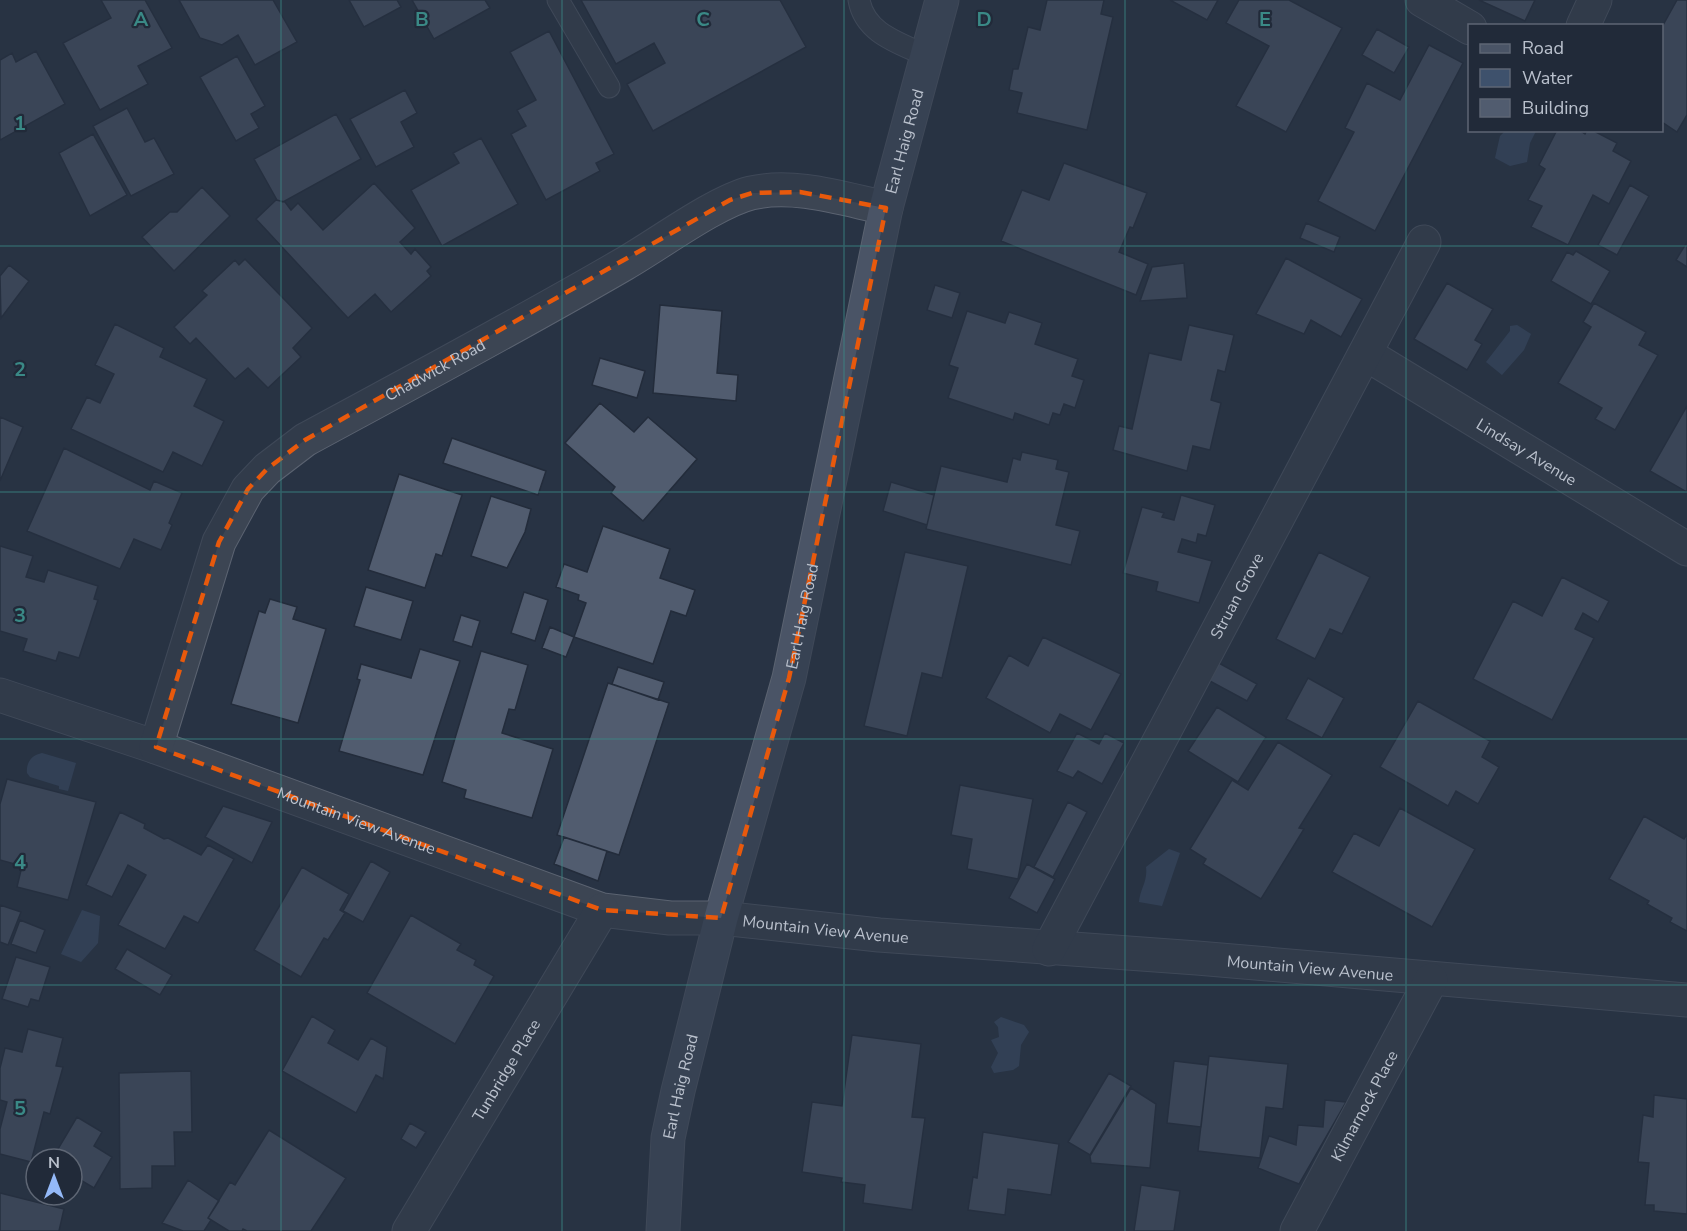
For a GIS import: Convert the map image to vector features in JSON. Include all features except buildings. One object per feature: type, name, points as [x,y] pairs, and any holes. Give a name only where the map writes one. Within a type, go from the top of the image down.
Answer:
[{"type":"street","name":"Earl Haig Road","points":[[663,1231],[668,1138],[721,918],[789,678],[886,208],[942,0]]},
{"type":"street","points":[[1422,0],[1468,27]]},
{"type":"street","points":[[1584,24],[1595,0]]},
{"type":"street","name":"Chadwick Road","points":[[156,747],[219,542],[227,525],[248,489],[267,469],[305,440],[624,264],[730,201],[752,193],[780,190],[825,195],[886,208]]},
{"type":"street","name":"Struan Grove","points":[[1049,949],[1424,242]]},
{"type":"street","name":"Lindsay Avenue","points":[[1366,354],[1687,549]]},
{"type":"street","name":"Mountain View Avenue","points":[[0,695],[156,747],[602,910],[670,918],[721,918],[1049,949],[1197,958],[1431,980],[1687,1000]]},
{"type":"street","name":"Tunbridge Place","points":[[409,1231],[602,910]]},
{"type":"street","name":"Kilmarnock Place","points":[[1297,1231],[1431,980]]},
{"type":"lane","points":[[558,0],[609,87]]},
{"type":"lane","points":[[860,0],[861,12],[873,29],[927,56]]},
{"type":"highlighted area","points":[[800,192],[886,208],[789,678],[721,918],[602,910],[156,747],[219,542],[248,489],[267,469],[305,440],[730,200],[752,193]]},
{"type":"water","points":[[1504,132],[1536,132],[1530,143],[1527,162],[1510,166],[1495,158],[1500,136]]},
{"type":"water","points":[[1517,325],[1531,334],[1524,350],[1502,375],[1486,362],[1510,331],[1510,326]]},
{"type":"water","points":[[42,753],[76,763],[68,791],[30,777],[27,773],[30,760]]},
{"type":"water","points":[[1169,849],[1180,853],[1162,906],[1139,902],[1146,877],[1146,867]]},
{"type":"water","points":[[82,910],[100,916],[98,943],[81,962],[61,954]]},
{"type":"water","points":[[1001,1017],[1024,1025],[1029,1032],[1021,1045],[1019,1066],[1013,1070],[994,1073],[991,1067],[998,1053],[991,1040],[999,1037],[998,1027],[994,1022]]}]
